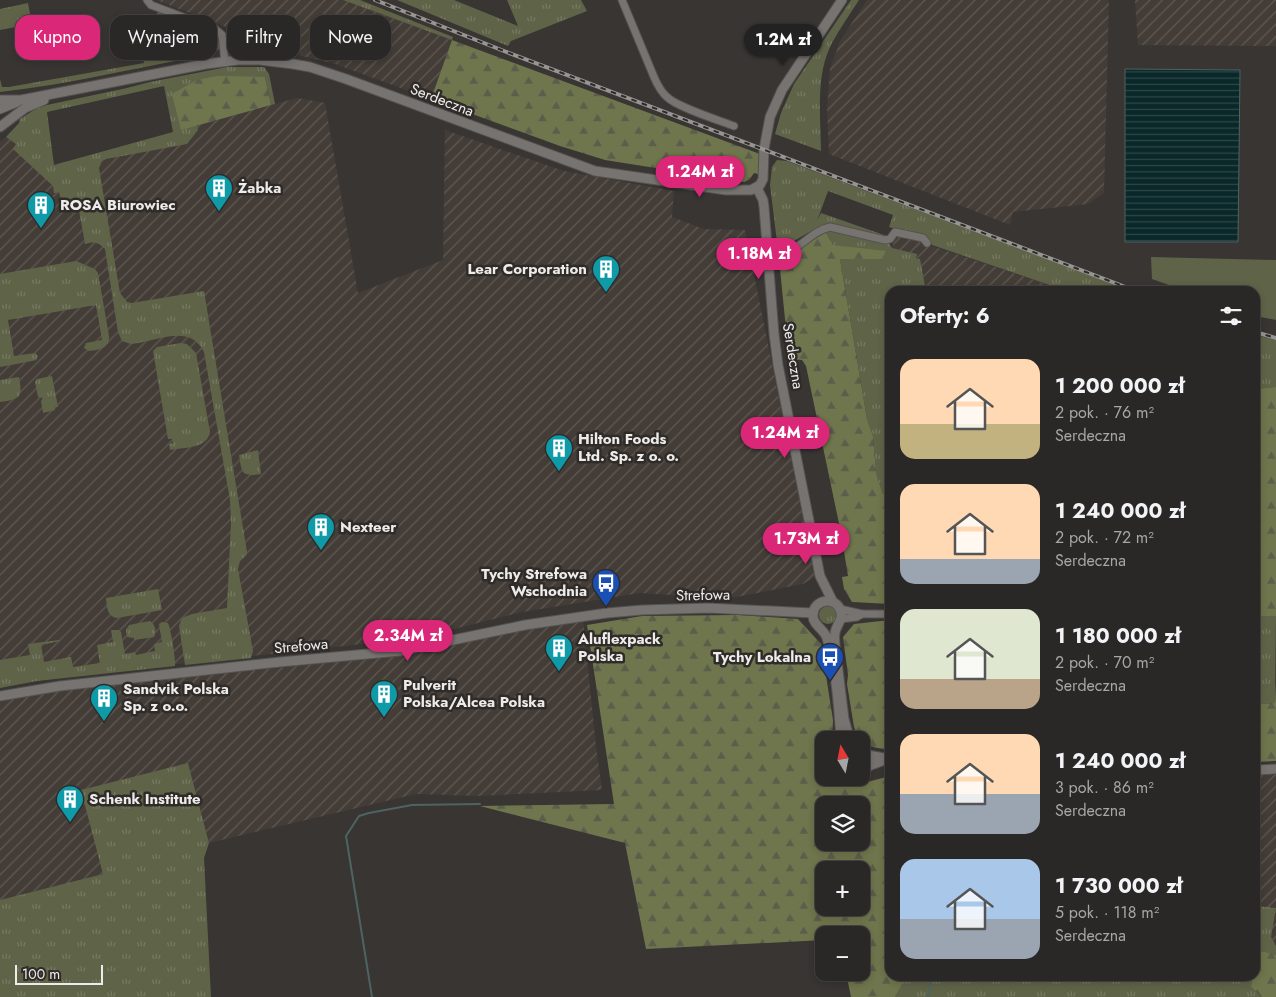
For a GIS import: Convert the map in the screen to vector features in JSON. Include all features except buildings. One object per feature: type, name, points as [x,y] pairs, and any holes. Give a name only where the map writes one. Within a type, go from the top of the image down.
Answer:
[{"type":"street","points":[[147,0],[151,5],[215,29],[222,35],[225,62]]},
{"type":"street","points":[[622,0],[659,88],[667,98],[677,104],[734,126]]},
{"type":"street","points":[[757,188],[763,179],[764,149],[770,117],[782,90],[842,0]]},
{"type":"street","name":"Serdeczna","points":[[68,91],[225,62],[260,60],[294,64],[320,70],[573,164],[601,172],[726,190],[744,191],[757,188],[763,200],[777,357],[820,576],[838,614]]},
{"type":"street","points":[[0,100],[21,100],[68,91]]},
{"type":"street","points":[[0,127],[25,108],[68,91]]},
{"type":"street","points":[[0,109],[21,100]]},
{"type":"street","points":[[769,256],[781,255],[792,250],[822,229],[830,227],[885,240],[890,239],[895,232],[922,238],[927,243]]},
{"type":"street","name":"Serdeczna","points":[[818,604],[820,576]]},
{"type":"street","points":[[840,731],[830,651],[822,628],[814,620],[813,613],[818,604],[824,601],[838,614],[856,617],[862,614],[885,614]]},
{"type":"street","name":"Strefowa","points":[[0,696],[60,686],[400,651],[529,624],[611,613],[700,608],[813,613]]},
{"type":"street","points":[[822,628],[830,629],[838,614]]},
{"type":"street","points":[[838,614],[835,645],[844,719],[847,731]]},
{"type":"street","points":[[870,755],[885,757]]},
{"type":"street","points":[[870,767],[885,760]]},
{"type":"street","points":[[1260,770],[1276,769]]},
{"type":"shaded area","points":[[156,0],[343,0],[384,15],[310,15],[310,58],[300,55],[300,15],[227,15],[227,28],[217,24],[217,15],[195,15]]},
{"type":"shaded area","points":[[867,0],[1109,0],[1104,193],[1088,204],[1013,212],[1010,225],[829,154],[827,109],[830,69],[840,41]]},
{"type":"shaded area","points":[[1135,0],[1276,0],[1276,46],[1138,45]]},
{"type":"shaded area","points":[[391,18],[452,40],[431,99],[335,64],[319,60],[391,60]]},
{"type":"shaded area","points":[[297,98],[325,103],[358,293],[443,260],[445,130],[564,171],[674,191],[672,217],[704,229],[745,230],[815,577],[803,584],[737,597],[713,598],[640,593],[522,612],[418,638],[88,672],[0,683],[0,141],[6,137],[54,165]]},
{"type":"shaded area","points":[[895,234],[920,240],[920,242],[1052,286],[925,286],[920,259],[892,248]]},
{"type":"shaded area","points":[[583,620],[602,790],[477,796],[416,794],[209,843],[188,763],[103,874],[0,900],[0,702],[14,697],[69,689],[415,654],[473,638]]},
{"type":"shaded area","points":[[1260,775],[1276,775],[1276,955],[1260,950]]},
{"type":"green space","points":[[343,0],[360,0],[453,37],[452,40],[391,18],[391,15],[384,15]]},
{"type":"green space","points":[[397,0],[454,0],[518,26],[507,0],[581,0],[587,11],[511,41],[508,46]]},
{"type":"green space","points":[[851,0],[859,0],[832,43],[823,68],[820,96],[821,151],[775,134],[781,113],[794,84]]},
{"type":"green space","points":[[28,3],[30,15],[15,15],[15,27],[0,30],[0,9]]},
{"type":"green space","points":[[158,10],[171,15],[157,15]]},
{"type":"green space","points":[[217,36],[220,48],[217,51]]},
{"type":"green space","points":[[452,40],[760,154],[758,174],[754,173],[749,180],[744,182],[605,160],[560,146],[431,99]]},
{"type":"green space","points":[[143,60],[181,60],[80,80],[0,92],[0,79],[2,87],[9,87],[144,63]]},
{"type":"green space","points":[[227,67],[264,67],[269,74],[275,104],[271,105],[265,77],[197,125],[198,130],[187,144],[106,159],[102,161],[99,168],[120,293],[127,302],[132,303],[204,291],[247,552],[240,561],[238,569],[253,651],[251,658],[185,665],[179,626],[182,618],[192,614],[227,608],[231,522],[230,500],[204,352],[192,339],[184,336],[166,337],[131,344],[122,341],[118,332],[105,249],[96,243],[85,244],[79,210],[68,212],[65,199],[61,200],[59,192],[54,193],[53,186],[13,149],[16,144],[6,137],[19,123],[20,119],[37,108],[150,82]],"holes":[[[164,86],[173,132],[54,165],[47,112]]]},
{"type":"green space","points":[[218,76],[265,77],[271,105],[181,130],[172,94],[197,80]]},
{"type":"green space","points":[[777,160],[787,161],[1119,286],[1052,286],[932,245],[927,237],[889,227],[893,215],[828,191],[817,221],[821,213],[884,235],[892,248],[917,254],[916,258],[920,259],[925,286],[885,286],[885,494],[883,494],[876,473],[873,436],[867,419],[840,259],[882,259],[833,245],[825,231],[813,230],[778,250],[770,185],[772,167]]},
{"type":"green space","points":[[825,231],[833,245],[886,251],[882,259],[840,259],[867,419],[873,436],[876,473],[883,494],[885,494],[885,604],[852,602],[844,589],[842,577],[848,576],[841,533],[806,366],[802,360],[789,359],[779,259],[791,254]]},
{"type":"green space","points":[[1151,257],[1276,260],[1276,320],[1260,317],[1260,286],[1172,286],[1152,279]]},
{"type":"green space","points":[[76,261],[95,269],[98,273],[109,336],[106,346],[89,351],[84,348],[86,343],[102,340],[96,305],[8,320],[14,356],[35,353],[38,356],[36,360],[0,367],[0,274]]},
{"type":"green space","points":[[1260,336],[1276,340],[1276,387],[1260,389]]},
{"type":"green space","points":[[181,343],[187,344],[196,353],[210,432],[205,442],[170,450],[169,444],[173,443],[172,439],[168,439],[153,351],[157,347]]},
{"type":"green space","points":[[52,376],[58,407],[55,407],[55,410],[43,413],[41,401],[43,398],[38,397],[35,382],[37,379]]},
{"type":"green space","points":[[19,377],[21,389],[18,396],[12,400],[0,402],[0,380]]},
{"type":"green space","points":[[1276,387],[1276,616],[1260,616],[1260,389]]},
{"type":"green space","points":[[258,450],[261,474],[246,474],[242,470],[239,455]]},
{"type":"green space","points":[[158,589],[162,610],[117,618],[108,611],[106,598]]},
{"type":"green space","points":[[828,606],[834,609],[837,615],[834,621],[828,624],[822,621],[819,615],[822,609]]},
{"type":"green space","points":[[738,615],[798,619],[821,644],[833,720],[832,731],[815,731],[815,786],[870,786],[870,781],[885,777],[885,981],[904,981],[895,997],[851,997],[848,981],[870,981],[870,926],[815,926],[815,940],[646,949],[625,843],[480,806],[614,804],[587,625],[642,616]]},
{"type":"green space","points":[[1260,616],[1276,616],[1275,703],[1260,704]]},
{"type":"green space","points":[[150,621],[155,628],[154,637],[134,640],[134,638],[127,637],[126,630],[129,625]]},
{"type":"green space","points":[[885,621],[885,749],[870,746],[870,731],[856,731],[854,727],[847,684],[848,675],[843,637],[854,624]]},
{"type":"green space","points":[[162,622],[168,623],[175,666],[37,681],[0,688],[0,660],[30,655],[28,644],[60,641],[41,645],[44,662],[71,657],[73,667],[100,663],[97,645],[113,642],[111,630],[119,630],[121,632],[125,654],[135,652],[136,655],[155,651],[154,644],[162,642],[159,624]]},
{"type":"green space","points":[[1276,681],[1276,761],[1260,762],[1260,704],[1275,703]]},
{"type":"green space","points":[[188,763],[209,843],[204,858],[211,997],[0,997],[0,900],[103,874],[81,790]]},
{"type":"green space","points":[[1260,906],[1276,908],[1271,937],[1276,946],[1276,955],[1262,951],[1260,955]]},
{"type":"green space","points":[[1262,951],[1276,955],[1276,997],[1262,997],[1251,987],[1252,981],[1260,981],[1260,955]]},
{"type":"green space","points":[[904,981],[1252,981],[1251,987],[1262,997],[895,997]]},
{"type":"water","points":[[1125,69],[1240,70],[1238,242],[1125,242]]},
{"type":"waterway","points":[[372,997],[346,836],[359,816],[369,813],[412,805],[480,804]]},
{"type":"waterway","points":[[928,997],[931,981]]},
{"type":"railway","points":[[375,0],[504,51],[1123,286]]},
{"type":"railway","points":[[1260,333],[1276,338]]},
{"type":"place","name":"Żabka","points":[[219,212]]},
{"type":"place","name":"ROSA Biurowiec","points":[[41,229]]},
{"type":"place","name":"Lear Corporation","points":[[606,293]]},
{"type":"place","name":"Hilton Foods Ltd. Sp. z o. o.","points":[[559,472]]},
{"type":"place","name":"Nexteer","points":[[321,551]]},
{"type":"place","name":"Tychy Strefowa Wschodnia","points":[[606,607]]},
{"type":"place","name":"Aluflexpack Polska","points":[[559,672]]},
{"type":"place","name":"Tychy Lokalna","points":[[830,681]]},
{"type":"place","name":"Pulverit Polska/Alcea Polska","points":[[384,718]]},
{"type":"place","name":"Sandvik Polska Sp. z o.o.","points":[[104,722]]},
{"type":"place","name":"Schenk Institute","points":[[70,823]]}]
